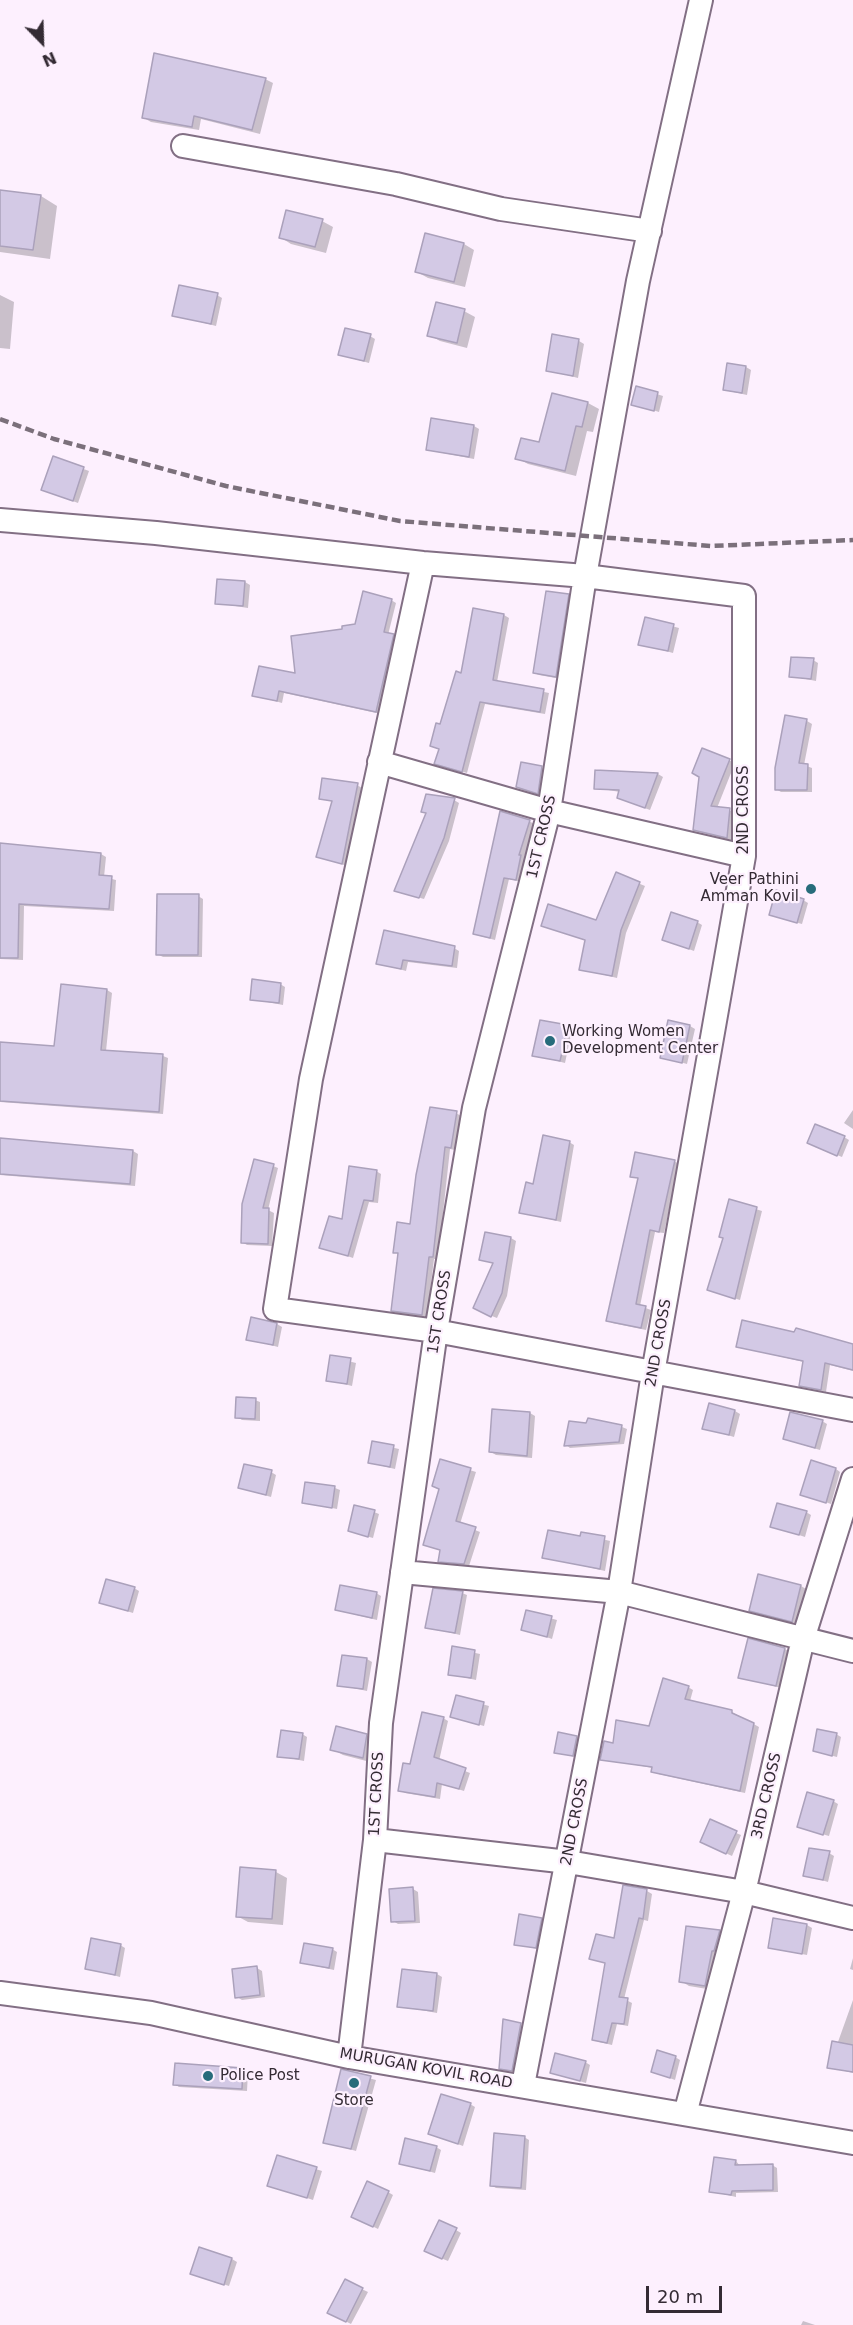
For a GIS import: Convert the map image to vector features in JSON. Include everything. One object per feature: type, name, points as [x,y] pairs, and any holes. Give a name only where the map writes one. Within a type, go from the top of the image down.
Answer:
[{"type":"street","name":"1ST CROSS","points":[[349,2057],[375,1840],[381,1724],[436,1330],[474,1108],[549,810],[585,576],[650,231],[701,0]]},
{"type":"street","points":[[183,146],[396,184],[501,209],[650,231]]},
{"type":"street","points":[[0,520],[156,533],[423,563],[585,576]]},
{"type":"street","points":[[423,563],[311,1079],[275,1309],[436,1330],[853,1410]]},
{"type":"street","name":"2ND CROSS","points":[[523,2085],[619,1592],[653,1373],[744,856],[744,596],[585,576]]},
{"type":"street","points":[[379,762],[549,810],[744,856]]},
{"type":"street","name":"3RD CROSS","points":[[686,2114],[744,1892],[803,1639],[853,1479]]},
{"type":"street","points":[[402,1572],[619,1592],[853,1651]]},
{"type":"street","points":[[375,1840],[568,1862],[744,1892],[853,1917]]},
{"type":"street","name":"MURUGAN KOVIL ROAD","points":[[0,1993],[150,2013],[349,2057],[853,2143]]},
{"type":"building","points":[[154,53],[266,78],[252,130],[194,116],[192,127],[142,118]]},
{"type":"building","points":[[0,190],[41,195],[33,250],[0,246]]},
{"type":"building","points":[[286,210],[323,219],[315,247],[279,238]]},
{"type":"building","points":[[425,233],[464,243],[454,282],[415,272]]},
{"type":"building","points":[[179,285],[218,293],[211,324],[172,316]]},
{"type":"building","points":[[436,302],[465,309],[457,343],[427,336]]},
{"type":"building","points":[[345,328],[371,334],[364,361],[338,355]]},
{"type":"building","points":[[552,334],[579,339],[573,376],[546,371]]},
{"type":"building","points":[[727,363],[746,366],[742,393],[723,390]]},
{"type":"building","points":[[636,386],[658,392],[654,411],[631,405]]},
{"type":"building","points":[[552,393],[588,402],[582,427],[576,426],[565,471],[515,459],[521,438],[539,442]]},
{"type":"building","points":[[431,418],[474,425],[469,457],[426,450]]},
{"type":"building","points":[[53,456],[84,467],[73,501],[41,490]]},
{"type":"building","points":[[217,579],[245,581],[243,606],[215,604]]},
{"type":"building","points":[[363,591],[392,599],[384,632],[394,634],[376,712],[279,691],[277,701],[252,696],[259,666],[295,673],[291,636],[342,629],[342,626],[355,624]]},
{"type":"building","points":[[546,591],[569,594],[556,677],[533,673]]},
{"type":"building","points":[[473,608],[504,614],[493,680],[544,689],[540,712],[480,702],[462,772],[434,764],[439,749],[430,746],[436,723],[440,724],[456,671],[461,673]]},
{"type":"building","points":[[645,617],[674,624],[668,651],[638,645]]},
{"type":"building","points":[[791,657],[814,658],[811,679],[789,677]]},
{"type":"building","points":[[785,715],[807,719],[799,763],[808,764],[807,790],[775,790],[775,768]]},
{"type":"building","points":[[702,748],[730,759],[711,806],[730,808],[727,838],[693,830],[699,777],[692,773]]},
{"type":"building","points":[[521,762],[542,766],[538,794],[516,787]]},
{"type":"building","points":[[595,770],[658,773],[645,808],[617,798],[619,790],[594,789]]},
{"type":"building","points":[[322,778],[358,783],[342,864],[316,857],[332,801],[319,799]]},
{"type":"building","points":[[426,794],[455,798],[444,838],[419,898],[394,891],[426,813],[421,812]]},
{"type":"building","points":[[500,811],[530,820],[519,855],[521,855],[516,880],[504,878],[490,938],[473,934]]},
{"type":"building","points":[[0,843],[101,853],[99,875],[112,876],[109,909],[19,904],[18,958],[0,958]]},
{"type":"building","points":[[616,872],[640,882],[621,930],[612,976],[579,970],[585,940],[541,926],[548,904],[596,920]]},
{"type":"building","points":[[776,890],[804,899],[797,923],[769,915]]},
{"type":"building","points":[[157,894],[199,894],[198,955],[156,955]]},
{"type":"building","points":[[671,912],[698,921],[689,949],[662,940]]},
{"type":"building","points":[[384,930],[455,946],[452,966],[403,960],[401,969],[376,964]]},
{"type":"building","points":[[252,979],[281,983],[279,1003],[250,1000]]},
{"type":"building","points":[[61,984],[107,989],[101,1050],[163,1054],[159,1112],[0,1101],[0,1042],[54,1046]]},
{"type":"building","name":"Working Women Development Center","points":[[540,1020],[568,1025],[560,1061],[532,1056]]},
{"type":"building","points":[[668,1020],[690,1025],[682,1063],[660,1058]]},
{"type":"building","points":[[430,1107],[457,1111],[451,1148],[445,1147],[433,1257],[429,1257],[422,1315],[391,1311],[398,1253],[393,1253],[397,1222],[410,1224],[416,1175]]},
{"type":"building","points":[[815,1124],[845,1136],[837,1156],[807,1143]]},
{"type":"building","points":[[543,1135],[570,1141],[556,1220],[519,1213],[526,1182],[533,1184]]},
{"type":"building","points":[[0,1138],[133,1150],[130,1184],[0,1174]]},
{"type":"building","points":[[635,1152],[675,1160],[659,1232],[650,1230],[636,1304],[646,1306],[641,1328],[606,1321],[638,1178],[630,1177]]},
{"type":"building","points":[[254,1159],[274,1164],[263,1208],[269,1208],[268,1244],[241,1243],[242,1204]]},
{"type":"building","points":[[349,1166],[377,1170],[373,1201],[364,1200],[348,1256],[319,1248],[329,1216],[342,1219]]},
{"type":"building","points":[[729,1199],[757,1207],[735,1299],[707,1290],[723,1238],[719,1237]]},
{"type":"building","points":[[485,1232],[511,1237],[502,1293],[491,1317],[473,1308],[493,1263],[479,1260]]},
{"type":"building","points":[[251,1317],[277,1323],[273,1345],[246,1340]]},
{"type":"building","points":[[742,1320],[794,1332],[796,1328],[853,1344],[853,1370],[825,1363],[821,1390],[799,1386],[803,1361],[736,1347]]},
{"type":"building","points":[[330,1355],[351,1358],[347,1384],[326,1381]]},
{"type":"building","points":[[236,1397],[256,1398],[255,1419],[235,1418]]},
{"type":"building","points":[[709,1403],[735,1410],[729,1435],[702,1429]]},
{"type":"building","points":[[492,1409],[530,1412],[527,1456],[489,1452]]},
{"type":"building","points":[[790,1412],[823,1420],[815,1448],[783,1439]]},
{"type":"building","points":[[588,1418],[622,1425],[619,1442],[564,1446],[569,1421],[586,1423]]},
{"type":"building","points":[[372,1441],[394,1445],[390,1467],[368,1463]]},
{"type":"building","points":[[440,1459],[471,1468],[456,1521],[476,1527],[464,1564],[438,1562],[440,1550],[423,1545],[439,1489],[432,1486]]},
{"type":"building","points":[[811,1460],[836,1468],[826,1503],[800,1495]]},
{"type":"building","points":[[244,1464],[272,1470],[266,1495],[238,1488]]},
{"type":"building","points":[[305,1482],[335,1486],[332,1508],[302,1503]]},
{"type":"building","points":[[777,1503],[807,1511],[799,1535],[770,1527]]},
{"type":"building","points":[[354,1505],[375,1510],[368,1537],[348,1531]]},
{"type":"building","points":[[548,1530],[580,1536],[581,1532],[605,1536],[600,1569],[542,1558]]},
{"type":"building","points":[[758,1574],[801,1585],[792,1622],[749,1611]]},
{"type":"building","points":[[106,1579],[135,1587],[128,1611],[99,1603]]},
{"type":"building","points":[[340,1585],[377,1592],[372,1618],[335,1610]]},
{"type":"building","points":[[433,1588],[463,1591],[455,1633],[425,1628]]},
{"type":"building","points":[[526,1610],[552,1616],[547,1637],[521,1630]]},
{"type":"building","points":[[748,1638],[785,1648],[776,1686],[738,1678]]},
{"type":"building","points":[[452,1646],[475,1650],[471,1678],[448,1675]]},
{"type":"building","points":[[342,1655],[367,1658],[363,1689],[337,1686]]},
{"type":"building","points":[[663,1678],[689,1686],[685,1699],[732,1710],[732,1713],[754,1723],[740,1791],[651,1772],[652,1767],[600,1760],[604,1741],[613,1743],[616,1720],[649,1726]]},
{"type":"building","points":[[456,1695],[484,1702],[479,1725],[450,1717]]},
{"type":"building","points":[[422,1712],[444,1717],[434,1757],[466,1768],[459,1789],[437,1783],[435,1797],[398,1791],[403,1763],[410,1764]]},
{"type":"building","points":[[336,1726],[367,1734],[363,1758],[330,1750]]},
{"type":"building","points":[[817,1729],[837,1733],[832,1756],[813,1751]]},
{"type":"building","points":[[281,1730],[303,1733],[299,1759],[277,1757]]},
{"type":"building","points":[[558,1732],[577,1736],[573,1756],[554,1753]]},
{"type":"building","points":[[807,1792],[834,1800],[823,1835],[797,1827]]},
{"type":"building","points":[[710,1819],[737,1831],[726,1854],[700,1842]]},
{"type":"building","points":[[809,1848],[830,1851],[823,1880],[803,1876]]},
{"type":"building","points":[[240,1867],[276,1870],[272,1919],[236,1917]]},
{"type":"building","points":[[623,1885],[647,1889],[643,1919],[639,1918],[619,1997],[628,1998],[624,2024],[612,2023],[607,2043],[592,2040],[605,1963],[589,1959],[596,1934],[614,1938]]},
{"type":"building","points":[[413,1887],[415,1921],[391,1922],[389,1889]]},
{"type":"building","points":[[519,1914],[542,1918],[536,1948],[514,1945]]},
{"type":"building","points":[[773,1918],[807,1924],[802,1954],[768,1948]]},
{"type":"building","points":[[686,1926],[720,1930],[714,1951],[712,1951],[705,1986],[679,1982]]},
{"type":"building","points":[[91,1938],[121,1944],[115,1975],[85,1969]]},
{"type":"building","points":[[304,1943],[333,1948],[329,1968],[300,1963]]},
{"type":"building","points":[[257,1966],[260,1995],[235,1998],[232,1969]]},
{"type":"building","points":[[402,1969],[437,1973],[433,2011],[397,2007]]},
{"type":"building","points":[[503,2019],[521,2023],[512,2071],[499,2069]]},
{"type":"building","points":[[832,2041],[853,2045],[853,2072],[827,2068]]},
{"type":"building","points":[[657,2050],[676,2056],[670,2078],[651,2072]]},
{"type":"building","points":[[555,2053],[586,2061],[580,2081],[550,2073]]},
{"type":"building","name":"Police Post","points":[[175,2063],[243,2068],[242,2089],[173,2085]]},
{"type":"building","points":[[341,2069],[371,2076],[351,2149],[323,2143]]},
{"type":"building","points":[[441,2094],[471,2103],[458,2144],[428,2134]]},
{"type":"building","points":[[494,2133],[525,2136],[521,2188],[490,2186]]},
{"type":"building","points":[[405,2138],[437,2146],[430,2171],[399,2164]]},
{"type":"building","points":[[277,2155],[317,2167],[307,2198],[267,2186]]},
{"type":"building","points":[[714,2157],[736,2160],[735,2165],[773,2164],[773,2190],[732,2191],[731,2195],[709,2192]]},
{"type":"building","points":[[367,2181],[389,2191],[373,2227],[351,2217]]},
{"type":"building","points":[[439,2220],[457,2228],[442,2259],[424,2251]]},
{"type":"building","points":[[199,2247],[232,2258],[224,2285],[190,2274]]},
{"type":"building","points":[[345,2279],[363,2288],[346,2322],[327,2313]]},
{"type":"railway","points":[[0,419],[54,439],[226,486],[400,521],[711,546],[853,540]]},
{"type":"place","name":"Veer Pathini Amman Kovil","points":[[811,889]]},
{"type":"place","name":"Working Women Development Center","points":[[550,1041]]},
{"type":"place","name":"Police Post","points":[[208,2076]]},
{"type":"place","name":"Store","points":[[354,2083]]}]
